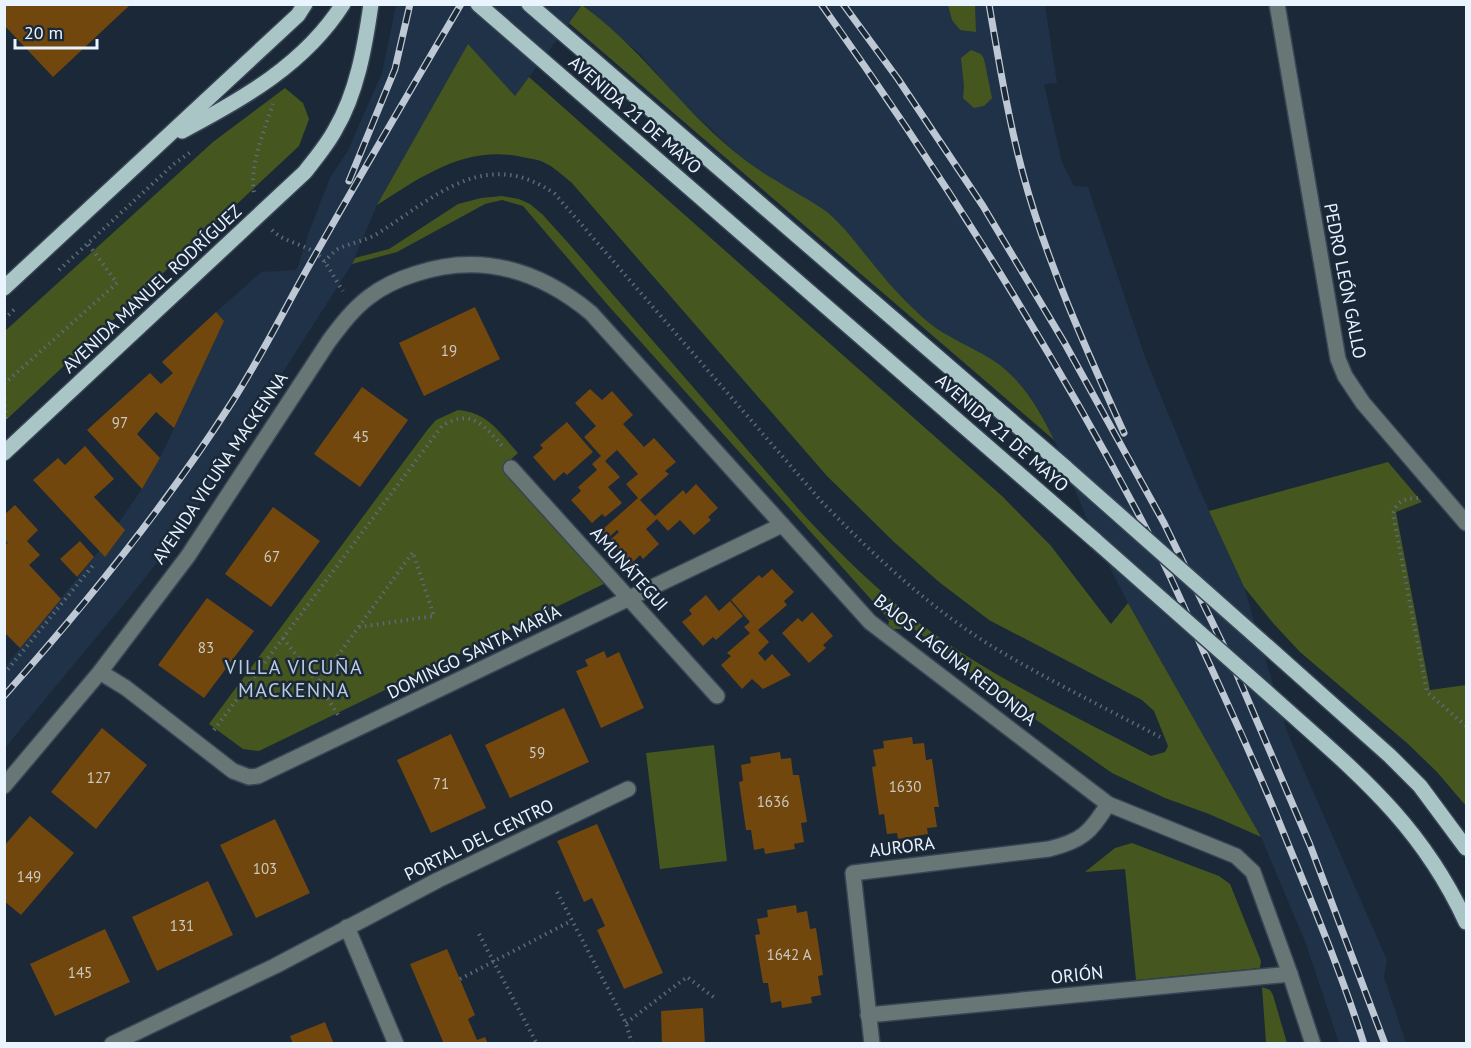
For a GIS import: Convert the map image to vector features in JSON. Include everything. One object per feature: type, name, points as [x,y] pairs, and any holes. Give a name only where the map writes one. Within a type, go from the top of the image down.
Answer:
[{"type":"main road","points":[[4,288],[298,15],[305,4]]},
{"type":"main road","points":[[166,139],[246,96],[289,65],[321,33],[343,4]]},
{"type":"main road","name":"AVENIDA MANUEL RODRÍGUEZ","points":[[4,453],[305,172],[336,130],[350,97],[359,65],[370,4]]},
{"type":"main road","name":"AVENIDA 21 DE MAYO","points":[[478,4],[1096,541],[1363,778],[1405,822],[1442,873],[1467,922]]},
{"type":"main road","name":"AVENIDA 21 DE MAYO","points":[[529,4],[1066,468],[1390,756],[1420,786],[1467,848]]},
{"type":"street","name":"PEDRO LEÓN GALLO","points":[[1277,4],[1338,359],[1353,390],[1467,523]]},
{"type":"street","name":"AVENIDA VICUÑA MACKENNA","points":[[4,786],[100,672],[188,556],[328,341],[355,310],[370,296],[389,285],[429,269],[473,263],[521,273]]},
{"type":"street","name":"BAJOS LAGUNA REDONDA","points":[[521,273],[538,279],[572,297],[591,313],[870,622],[1108,804],[1236,856],[1252,872],[1313,1044]]},
{"type":"street","name":"AMUNÁTEGUI","points":[[511,462],[629,599],[717,696]]},
{"type":"street","name":"DOMINGO SANTA MARÍA","points":[[100,672],[126,688],[233,771],[249,777],[269,772],[435,690],[783,525]]},
{"type":"street","name":"PORTAL DEL CENTRO","points":[[112,1044],[275,966],[438,880],[628,789]]},
{"type":"street","name":"AURORA","points":[[872,1044],[853,873],[1049,849],[1068,844],[1081,838],[1094,827],[1108,804]]},
{"type":"street","points":[[347,927],[396,1044]]},
{"type":"street","name":"ORIÓN","points":[[868,1015],[1290,974]]},
{"type":"path","points":[[264,105],[274,100]]},
{"type":"path","points":[[54,274],[174,164],[198,147]]},
{"type":"path","points":[[324,262],[336,250],[369,239],[436,194],[457,183],[486,175],[501,175],[543,185],[555,194],[821,501],[880,558],[918,591],[1001,652],[1160,737]]},
{"type":"path","points":[[4,384],[117,283],[88,244]]},
{"type":"path","points":[[4,319],[21,304]]},
{"type":"path","points":[[4,393],[6,404],[4,431]]},
{"type":"path","points":[[213,731],[442,426],[456,419],[474,419],[483,425],[511,462]]},
{"type":"path","points":[[1436,488],[1427,496],[1404,499],[1399,502],[1395,507],[1394,520],[1427,692],[1467,726]]},
{"type":"path","points":[[318,683],[358,627],[413,552],[434,616],[358,627]]},
{"type":"path","points":[[4,674],[95,563]]},
{"type":"path","points":[[283,638],[318,683],[339,717]]},
{"type":"path","points":[[557,892],[626,1023],[632,1044]]},
{"type":"path","points":[[460,979],[495,963],[571,921]]},
{"type":"path","points":[[479,934],[537,1044]]},
{"type":"path","points":[[626,1023],[687,976],[716,999]]},
{"type":"shaded area","points":[[396,5],[583,5],[515,96],[468,45],[377,205],[352,264],[183,529],[5,748],[5,667],[20,648],[5,632],[5,539],[61,598],[99,551],[142,489],[160,458],[224,321],[216,312],[261,272],[295,270],[298,266],[330,178],[348,150],[382,73]]},
{"type":"shaded area","points":[[583,5],[1045,5],[1057,83],[1044,84],[1062,162],[1074,186],[1088,187],[1145,357],[1198,486],[1244,587],[1288,734],[1387,960],[1384,977],[1406,1043],[1339,1043],[1306,944],[1261,837],[1128,603],[1096,541],[1054,440],[1039,410],[1026,391],[991,359],[929,323],[894,290],[845,230],[739,156],[678,98],[640,54]]},
{"type":"green space","points":[[582,5],[620,37],[728,147],[755,167],[827,212],[896,291],[928,322],[943,333],[991,359],[1011,375],[1035,405],[1054,440],[569,23]]},
{"type":"green space","points":[[948,5],[975,5],[976,32],[960,30],[952,20]]},
{"type":"green space","points":[[468,44],[515,96],[529,77],[1002,496],[1051,546],[1111,624],[1128,603],[1261,837],[1165,798],[1112,773],[982,682],[914,629],[887,629],[889,621],[884,614],[606,303],[523,206],[502,200],[485,204],[397,252],[352,264],[355,258],[389,249],[458,204],[502,196],[530,204],[570,245],[802,513],[890,599],[948,644],[1005,679],[1151,756],[1165,752],[1168,746],[1154,711],[1142,700],[989,620],[939,582],[894,542],[827,476],[571,182],[552,167],[539,160],[506,154],[466,158],[430,173],[377,205]]},
{"type":"green space","points":[[971,50],[981,54],[984,59],[992,98],[984,106],[974,108],[963,98],[961,58]]},
{"type":"green space","points":[[285,88],[303,103],[309,119],[299,146],[5,421],[5,331],[213,142]]},
{"type":"green space","points":[[458,410],[486,419],[499,431],[518,453],[507,463],[612,580],[259,751],[243,749],[209,724],[428,429],[436,420]]},
{"type":"green space","points":[[1388,462],[1422,502],[1396,512],[1430,690],[1466,685],[1466,806],[1437,772],[1407,743],[1300,652],[1273,623],[1244,587],[1209,511]]},
{"type":"green space","points":[[714,745],[727,861],[660,869],[646,753]]},
{"type":"green space","points":[[1132,843],[1219,876],[1230,884],[1261,961],[1260,968],[1136,980],[1125,869],[1085,872],[1115,848]]},
{"type":"green space","points":[[1262,987],[1270,990],[1273,995],[1287,1043],[1266,1043]]},
{"type":"building","points":[[4,4],[131,4],[53,77],[4,25]]},
{"type":"building","points":[[475,307],[500,359],[424,396],[399,343]]},
{"type":"building","points":[[216,312],[224,321],[174,428],[156,412],[137,434],[160,458],[142,489],[87,430],[150,373],[161,384],[173,373],[162,362]]},
{"type":"building","points":[[362,387],[408,420],[360,487],[314,454]]},
{"type":"building","points":[[590,389],[602,400],[612,391],[633,415],[623,424],[644,447],[654,438],[676,462],[665,471],[669,474],[640,500],[655,516],[683,490],[686,494],[696,484],[718,508],[708,517],[711,520],[694,535],[680,520],[668,531],[657,519],[646,529],[659,544],[643,559],[640,555],[630,565],[609,541],[619,532],[617,530],[600,545],[594,537],[638,498],[626,484],[638,474],[617,450],[605,461],[620,477],[608,487],[622,503],[605,517],[602,514],[592,523],[571,500],[581,491],[578,487],[597,470],[592,464],[601,456],[584,437],[596,426],[575,403]]},
{"type":"building","points":[[567,422],[593,452],[567,475],[564,472],[554,481],[533,457],[543,448],[540,445]]},
{"type":"building","points":[[85,446],[114,479],[94,497],[125,530],[105,557],[33,480],[58,458],[65,465]]},
{"type":"building","points":[[15,505],[38,530],[27,541],[40,555],[29,565],[61,599],[20,648],[4,632],[4,546],[8,543],[4,539],[4,515]]},
{"type":"building","points":[[273,507],[320,541],[271,607],[225,574]]},
{"type":"building","points":[[80,541],[94,557],[77,577],[60,559]]},
{"type":"building","points":[[772,569],[794,592],[784,601],[787,605],[758,630],[769,642],[758,653],[765,661],[772,654],[791,675],[763,689],[752,679],[742,689],[721,665],[731,656],[727,653],[750,633],[744,627],[750,622],[731,600],[759,575],[762,578]]},
{"type":"building","points":[[706,595],[719,611],[730,601],[743,616],[716,640],[713,637],[703,646],[682,622],[692,614],[689,610]]},
{"type":"building","points":[[207,598],[254,631],[204,698],[158,665]]},
{"type":"building","points":[[812,612],[833,636],[823,645],[826,648],[809,663],[782,633],[798,618],[802,622]]},
{"type":"building","points":[[604,651],[607,658],[619,652],[644,708],[601,728],[576,671],[588,666],[585,660]]},
{"type":"building","points":[[564,708],[589,762],[510,798],[485,745]]},
{"type":"building","points":[[102,728],[147,765],[96,829],[51,792]]},
{"type":"building","points":[[451,734],[486,808],[431,833],[397,760]]},
{"type":"building","points":[[912,737],[913,744],[924,743],[926,760],[932,759],[939,807],[934,807],[937,827],[927,828],[928,834],[898,839],[897,833],[887,834],[884,814],[879,815],[872,767],[876,766],[873,750],[884,748],[883,741]]},
{"type":"building","points":[[780,752],[781,759],[791,758],[793,775],[799,775],[807,822],[801,823],[804,842],[794,844],[795,849],[765,854],[764,848],[754,850],[751,830],[746,830],[739,782],[743,781],[741,765],[751,763],[750,757]]},
{"type":"building","points":[[30,816],[74,853],[21,915],[4,901],[4,846]]},
{"type":"building","points":[[275,819],[310,893],[256,918],[220,845]]},
{"type":"building","points":[[597,824],[663,973],[624,989],[597,930],[605,926],[592,898],[584,902],[557,841]]},
{"type":"building","points":[[208,881],[233,935],[157,971],[132,917]]},
{"type":"building","points":[[796,905],[797,913],[807,911],[810,929],[816,928],[823,975],[818,976],[821,995],[811,997],[812,1003],[782,1008],[781,1001],[771,1003],[768,983],[763,983],[755,935],[760,934],[757,919],[768,917],[767,910]]},
{"type":"building","points":[[105,929],[130,982],[55,1016],[30,964]]},
{"type":"building","points":[[447,949],[475,1015],[468,1019],[477,1040],[485,1037],[488,1044],[444,1044],[410,964]]},
{"type":"building","points":[[703,1008],[705,1044],[662,1044],[661,1011]]},
{"type":"building","points":[[325,1022],[334,1044],[293,1044],[290,1036]]},
{"type":"railway","points":[[349,181],[395,69],[410,4]]},
{"type":"railway","points":[[4,696],[124,554],[180,479],[232,402],[328,231],[461,4]]},
{"type":"railway","points":[[821,4],[867,69],[997,268],[1078,403],[1153,542],[1265,787],[1326,938],[1364,1044]]},
{"type":"railway","points":[[843,4],[898,79],[983,206],[1064,342],[1164,523],[1233,665],[1310,845],[1385,1044]]},
{"type":"railway","points":[[989,4],[1013,132],[1033,207],[1068,305],[1124,433]]},
{"type":"district","name":"VILLA VICUÑA MACKENNA","points":[[294,678]]}]
